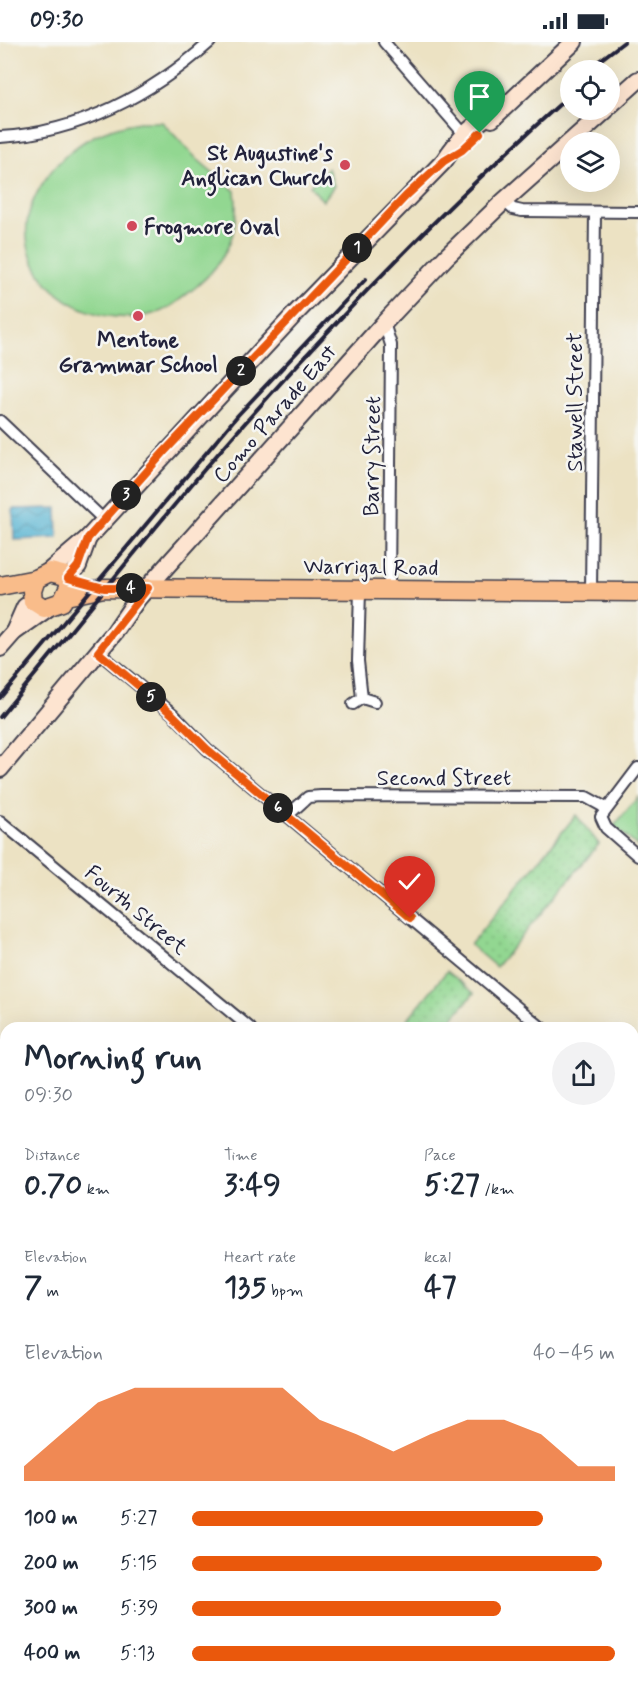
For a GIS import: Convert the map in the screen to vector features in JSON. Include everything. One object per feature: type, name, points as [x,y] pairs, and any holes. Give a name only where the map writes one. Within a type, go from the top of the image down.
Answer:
[{"type":"main road","name":"Warrigal Road","points":[[42,576],[59,573],[68,584],[86,581],[104,588],[638,592]]},
{"type":"main road","points":[[0,587],[42,576],[38,602]]},
{"type":"main road","points":[[0,587],[17,597],[38,602],[62,602],[68,584]]},
{"type":"street","points":[[0,137],[28,135],[80,121],[123,104],[186,64],[210,42]]},
{"type":"street","points":[[384,42],[464,134]]},
{"type":"street","points":[[444,161],[462,150],[499,110],[574,42]]},
{"type":"street","points":[[620,96],[638,80]]},
{"type":"street","points":[[42,576],[88,538],[406,196],[444,161],[464,134],[481,119],[499,110]]},
{"type":"street","name":"Como Parade East","points":[[0,769],[98,652],[148,588],[384,323],[504,201],[595,120]]},
{"type":"street","points":[[504,201],[513,209],[522,211],[638,212]]},
{"type":"street","name":"Stawell Street","points":[[591,592],[595,212]]},
{"type":"street","name":"Barry Street","points":[[384,323],[391,345],[389,590]]},
{"type":"street","points":[[0,421],[104,520]]},
{"type":"street","points":[[68,584],[78,566],[88,538]]},
{"type":"street","points":[[360,590],[357,701],[375,702]]},
{"type":"street","points":[[0,648],[38,602]]},
{"type":"street","points":[[98,652],[287,816],[535,1022]]},
{"type":"street","points":[[638,768],[606,808],[601,820],[606,828],[638,856]]},
{"type":"street","name":"Second Street","points":[[287,816],[308,797],[321,796],[586,797],[606,808]]},
{"type":"street","name":"Fourth Street","points":[[0,821],[243,1022]]},
{"type":"green space","name":"Frogmore Oval","points":[[139,122],[162,122],[197,159],[235,191],[235,220],[229,245],[223,256],[216,267],[196,287],[165,310],[133,317],[114,317],[94,313],[76,305],[59,295],[45,281],[28,245],[29,213],[35,197],[54,168],[79,145],[98,134]]},
{"type":"green space","points":[[328,168],[334,186],[323,201],[310,186]]},
{"type":"green space","points":[[638,797],[638,847],[614,826]]},
{"type":"green space","points":[[576,815],[599,844],[496,967],[470,945]]},
{"type":"green space","points":[[447,971],[474,993],[449,1022],[405,1022]]},
{"type":"water","points":[[57,508],[58,538],[14,540],[13,509]]},
{"type":"railway","points":[[600,60],[624,42]]},
{"type":"railway","points":[[0,717],[142,544],[269,395],[437,219],[560,104]]},
{"type":"railway","points":[[0,698],[238,415],[366,279]]},
{"type":"place","name":"St Augustine's Anglican Church","points":[[345,165]]},
{"type":"place","name":"Frogmore Oval","points":[[132,226]]},
{"type":"place","name":"Mentone Grammar School","points":[[138,316]]},
{"type":"route","points":[[410,918],[207,749],[172,714],[98,652],[148,588],[104,588],[86,581],[69,580],[68,578],[78,566],[88,538],[164,452],[406,196],[444,161],[462,150],[480,133]]}]
